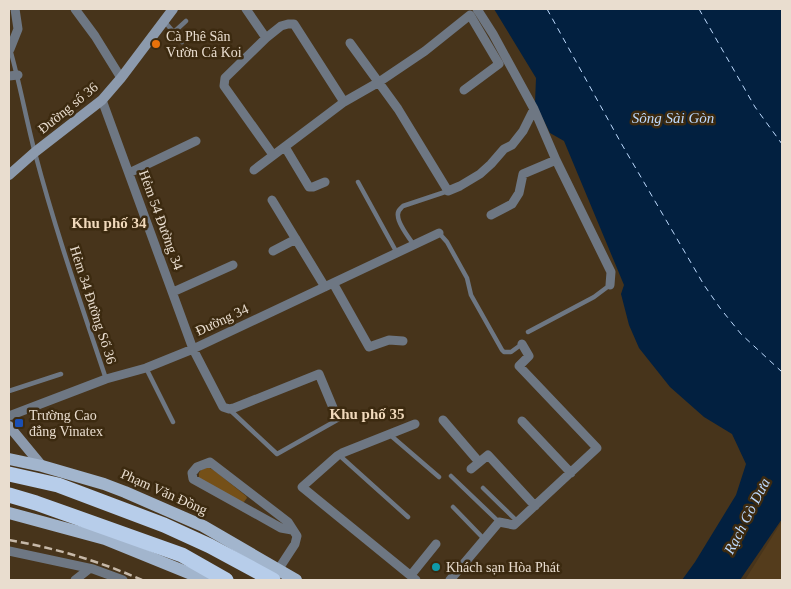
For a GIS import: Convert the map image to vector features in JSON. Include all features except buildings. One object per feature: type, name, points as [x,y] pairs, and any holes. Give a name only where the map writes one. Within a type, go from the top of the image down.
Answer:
[{"type":"highway","name":"Phạm Văn Đồng","points":[[9,474],[58,485],[164,524],[202,534],[276,575]]},
{"type":"highway","points":[[9,495],[182,555],[226,580]]},
{"type":"main road","name":"Đường số 36","points":[[9,174],[102,100],[173,9]]},
{"type":"main road","points":[[9,426],[58,485]]},
{"type":"main road","name":"Phạm Văn Đồng","points":[[9,459],[42,466],[125,492],[202,534]]},
{"type":"main road","points":[[9,513],[105,539],[204,580]]},
{"type":"main road","points":[[9,518],[32,519]]},
{"type":"main road","name":"Phạm Văn Đồng","points":[[276,575],[296,580]]},
{"type":"street","points":[[9,49],[18,29],[16,9]]},
{"type":"street","points":[[74,9],[95,36],[121,78]]},
{"type":"street","points":[[246,9],[266,38]]},
{"type":"street","points":[[477,9],[493,34],[534,109],[556,160],[611,272],[610,285]]},
{"type":"street","points":[[254,170],[344,102],[379,82],[425,51],[470,15],[499,64],[464,90]]},
{"type":"street","points":[[272,152],[224,86],[225,78],[281,26],[294,24],[344,102]]},
{"type":"street","points":[[350,43],[398,109],[448,190],[460,186],[480,174],[504,149],[512,145],[523,131],[534,109]]},
{"type":"street","name":"Hẻm 54 Đường 34","points":[[102,100],[193,349],[223,407],[229,409]]},
{"type":"street","points":[[129,172],[196,141]]},
{"type":"street","points":[[285,147],[309,186],[313,187],[325,182]]},
{"type":"street","points":[[491,215],[512,204],[519,193],[523,174],[556,160]]},
{"type":"street","points":[[272,200],[369,347],[389,340],[403,342]]},
{"type":"street","name":"Đường 34","points":[[9,416],[106,379],[146,368],[193,349],[439,233]]},
{"type":"street","points":[[273,251],[296,239]]},
{"type":"street","points":[[172,292],[233,265]]},
{"type":"street","points":[[450,580],[499,522],[514,525],[518,522],[597,448],[519,366],[529,356],[522,344]]},
{"type":"street","points":[[229,409],[319,374],[334,410]]},
{"type":"street","points":[[443,420],[479,462]]},
{"type":"street","points":[[522,421],[571,473]]},
{"type":"street","points":[[415,424],[339,455],[302,487],[415,579],[436,544]]},
{"type":"street","points":[[471,469],[488,455],[535,506]]},
{"type":"street","points":[[276,575],[295,544],[297,536],[288,522],[210,462],[197,467],[192,473],[193,479],[205,486],[282,528],[292,530]]},
{"type":"street","points":[[9,551],[89,569],[123,580]]},
{"type":"street","points":[[75,580],[89,569]]},
{"type":"lane","points":[[164,21],[182,42]]},
{"type":"lane","points":[[174,32],[186,21]]},
{"type":"lane","name":"Hẻm 34 Đường Số 36","points":[[9,49],[13,76],[54,221],[106,379]]},
{"type":"lane","points":[[358,182],[397,253]]},
{"type":"lane","points":[[414,245],[399,221],[397,216],[399,210],[403,206],[448,190]]},
{"type":"lane","points":[[439,233],[447,242],[467,278],[472,295],[502,350],[504,352],[511,352],[522,344]]},
{"type":"lane","points":[[528,332],[594,297],[610,285]]},
{"type":"lane","points":[[146,368],[173,422]]},
{"type":"lane","points":[[9,392],[61,374]]},
{"type":"lane","points":[[229,409],[277,454],[339,419]]},
{"type":"lane","points":[[389,434],[439,477]]},
{"type":"lane","points":[[339,455],[408,517]]},
{"type":"lane","points":[[451,476],[499,522]]},
{"type":"lane","points":[[483,488],[518,522]]},
{"type":"lane","points":[[452,507],[484,539]]},
{"type":"shaded area","points":[[208,467],[246,496],[247,498],[243,503],[199,478],[201,470]]},
{"type":"shaded area","points":[[782,521],[782,580],[745,580]]},
{"type":"water","name":"Sông Sài Gòn","points":[[494,9],[782,9],[782,519],[740,580],[682,580],[736,495],[746,464],[732,434],[704,417],[670,387],[639,348],[629,325],[621,294],[624,285],[564,141],[550,133],[535,103],[536,78]]},
{"type":"ferry route","points":[[547,9],[621,143],[704,285],[741,334],[782,372]]},
{"type":"ferry route","points":[[699,9],[755,107],[782,144]]},
{"type":"railway","points":[[9,540],[77,556],[142,580]]},
{"type":"place","name":"Cà Phê Sân Vườn Cá Koi","points":[[156,44]]},
{"type":"place","name":"Trường Cao đẳng Vinatex","points":[[19,423]]},
{"type":"place","name":"Khách sạn Hòa Phát","points":[[436,567]]},
{"type":"district","name":"Khu phố 34","points":[[109,223]]},
{"type":"district","name":"Khu phố 35","points":[[367,414]]},
{"type":"water label","name":"Rạch Gò Dưa","points":[[747,516]]}]
